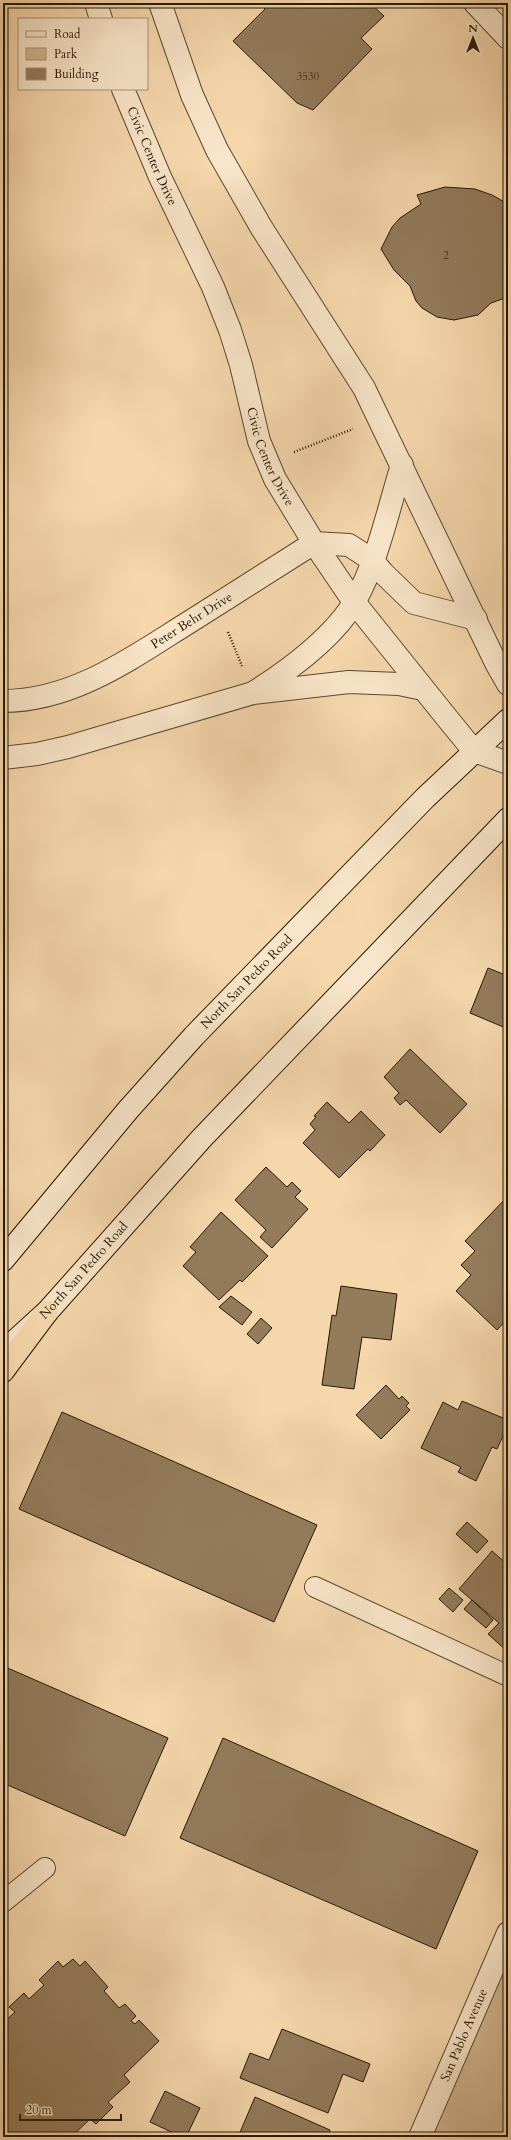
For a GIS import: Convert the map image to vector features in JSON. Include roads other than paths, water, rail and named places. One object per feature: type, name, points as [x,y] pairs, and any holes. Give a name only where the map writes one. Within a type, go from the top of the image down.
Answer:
[{"type":"highway","points":[[3,1371],[47,1312]]},
{"type":"street","points":[[96,3],[101,18]]},
{"type":"street","points":[[160,3],[189,87],[217,150],[261,227],[364,388],[508,684]]},
{"type":"street","points":[[475,3],[508,38]]},
{"type":"street","name":"Civic Center Drive","points":[[123,90],[160,177],[213,287],[230,330],[241,365],[259,441],[267,464],[314,544],[354,602],[474,751]]},
{"type":"street","points":[[253,693],[283,672],[327,635],[342,620],[354,602],[372,560],[402,465]]},
{"type":"street","points":[[314,544],[349,545],[372,560],[383,573],[414,603],[476,620]]},
{"type":"street","name":"Peter Behr Drive","points":[[3,700],[43,696],[89,681],[143,651],[314,544]]},
{"type":"street","points":[[3,758],[37,754],[68,748],[253,693],[349,682],[399,684],[423,689]]},
{"type":"street","name":"North San Pedro Road","points":[[3,1260],[128,1110],[194,1036],[425,798],[508,720]]},
{"type":"street","points":[[474,751],[508,763]]},
{"type":"street","name":"North San Pedro Road","points":[[3,1352],[47,1312],[201,1139],[508,819]]},
{"type":"street","name":"San Pablo Avenue","points":[[420,2137],[508,1933]]},
{"type":"lane","points":[[315,1587],[506,1675]]},
{"type":"lane","points":[[3,1902],[45,1868]]}]
